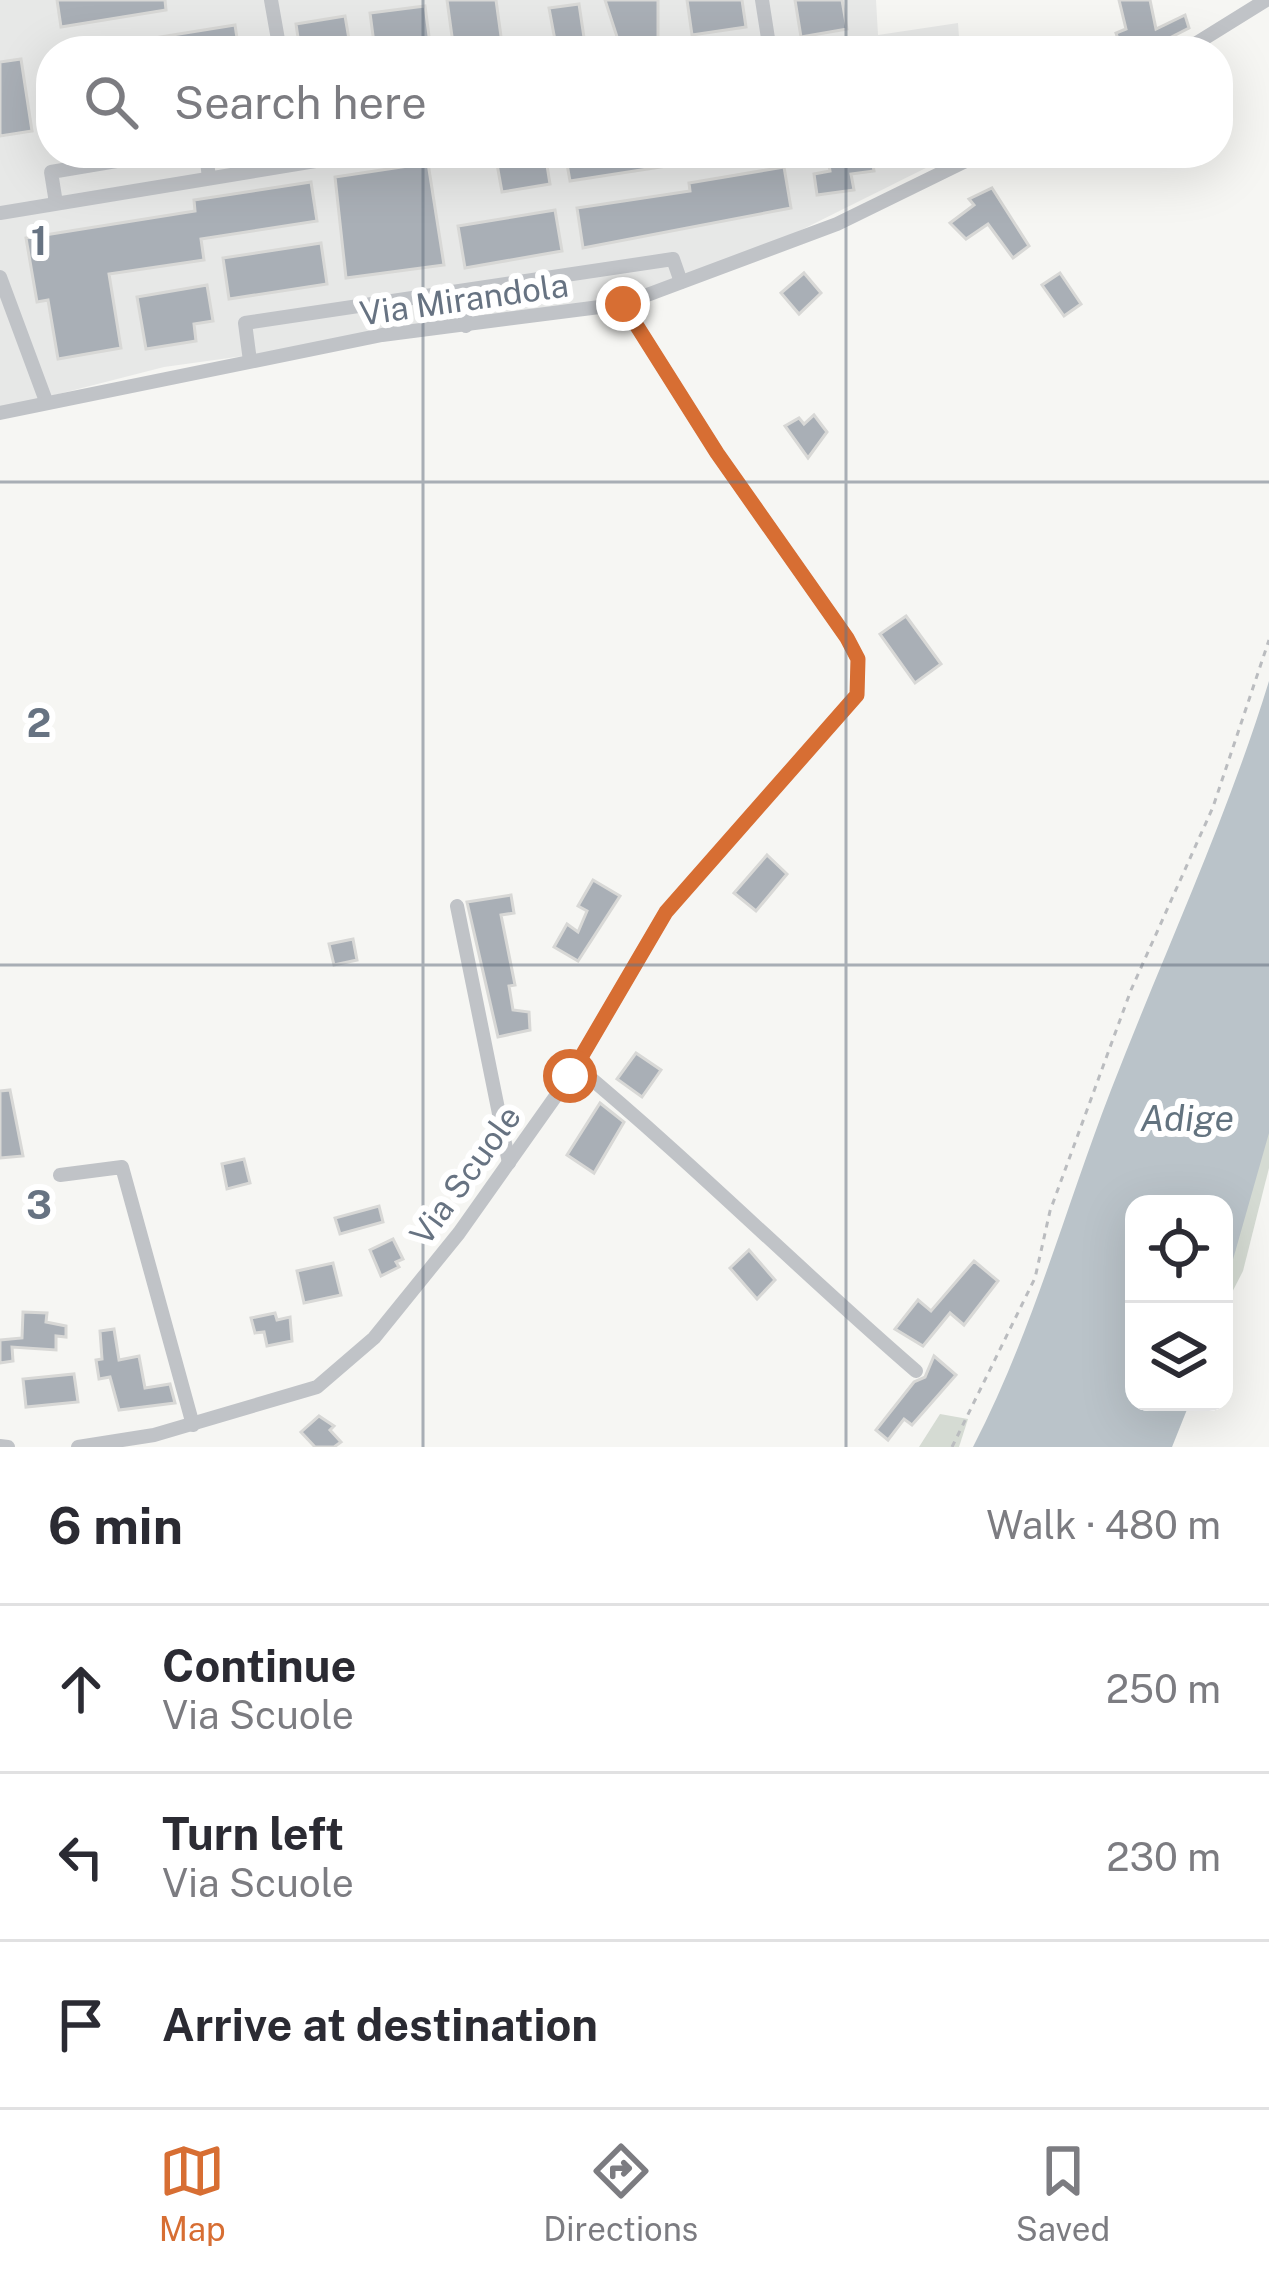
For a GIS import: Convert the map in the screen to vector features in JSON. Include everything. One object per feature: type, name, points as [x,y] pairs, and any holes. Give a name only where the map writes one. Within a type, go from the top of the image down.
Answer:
[{"type":"street","points":[[271,0],[277,36]]},
{"type":"street","points":[[762,0],[768,36]]},
{"type":"street","points":[[1208,36],[1266,0]]},
{"type":"street","points":[[56,203],[51,172],[75,168]]},
{"type":"street","points":[[208,168],[209,178]]},
{"type":"street","points":[[0,212],[254,168]]},
{"type":"street","name":"Via Mirandola","points":[[0,413],[382,335],[623,304],[838,224],[952,168]]},
{"type":"street","points":[[250,361],[245,322],[674,259],[681,282]]},
{"type":"street","points":[[0,277],[46,401]]},
{"type":"street","points":[[462,291],[466,326]]},
{"type":"street","name":"Via Scuole","points":[[78,1447],[193,1425],[317,1387],[374,1338],[509,1163],[576,1066],[666,912],[857,695],[861,680],[847,638],[717,453],[623,304]]},
{"type":"street","points":[[457,906],[509,1163]]},
{"type":"street","points":[[576,1066],[662,1137],[806,1277],[916,1371]]},
{"type":"street","points":[[60,1175],[122,1168],[193,1425]]},
{"type":"path","points":[[952,1447],[1035,1278],[1050,1211],[1131,990],[1213,807],[1269,640]]},
{"type":"shaded area","points":[[0,0],[876,0],[878,35],[958,23],[959,36],[36,36],[36,168],[926,168],[751,255],[587,308],[164,367],[0,409]]},
{"type":"shaded area","points":[[1269,1100],[1269,1168],[1243,1271],[1233,1290],[1233,1210]]},
{"type":"shaded area","points":[[940,1414],[968,1419],[959,1447],[919,1447]]},
{"type":"water","name":"Adige","points":[[1269,681],[1269,1133],[1233,1259],[1233,1195],[1125,1195],[1125,1411],[1186,1411],[1172,1447],[973,1447],[1030,1315],[1111,1090]]},
{"type":"building","points":[[57,0],[165,0],[166,10],[61,27]]},
{"type":"building","points":[[447,0],[496,0],[501,36],[452,36]]},
{"type":"building","points":[[605,0],[658,0],[658,36],[617,36]]},
{"type":"building","points":[[687,0],[742,0],[746,27],[692,35]]},
{"type":"building","points":[[795,0],[842,0],[847,29],[801,36]]},
{"type":"building","points":[[1119,0],[1150,0],[1156,29],[1185,15],[1189,28],[1173,36],[1117,36],[1126,29]]},
{"type":"building","points":[[579,4],[584,36],[554,36],[549,8]]},
{"type":"building","points":[[425,6],[429,36],[373,36],[370,13]]},
{"type":"building","points":[[345,16],[348,36],[298,36],[296,24]]},
{"type":"building","points":[[235,25],[237,36],[166,36]]},
{"type":"building","points":[[21,59],[32,131],[0,136],[0,62]]},
{"type":"building","points":[[429,168],[444,265],[346,278],[335,177]]},
{"type":"building","points":[[498,168],[547,168],[550,184],[502,192]]},
{"type":"building","points":[[568,168],[654,168],[570,181]]},
{"type":"building","points":[[784,168],[791,208],[583,248],[577,208],[690,191],[689,183]]},
{"type":"building","points":[[874,171],[851,174],[854,190],[817,195],[814,174]]},
{"type":"building","points":[[311,182],[317,221],[201,239],[204,260],[109,274],[121,348],[58,359],[48,300],[37,302],[26,238],[195,211],[194,200]]},
{"type":"building","points":[[992,188],[1029,246],[1013,258],[988,224],[966,239],[950,223],[974,205],[969,199]]},
{"type":"building","points":[[555,210],[562,251],[465,268],[458,226]]},
{"type":"building","points":[[321,243],[327,284],[229,299],[223,258]]},
{"type":"building","points":[[804,273],[821,293],[799,314],[781,293]]},
{"type":"building","points":[[1060,273],[1081,304],[1064,316],[1042,285]]},
{"type":"building","points":[[207,285],[213,321],[194,324],[196,341],[146,349],[137,297]]},
{"type":"building","points":[[814,415],[827,432],[808,458],[785,426],[799,418],[804,424]]},
{"type":"building","points":[[906,616],[941,664],[915,683],[880,634]]},
{"type":"building","points":[[767,855],[787,874],[756,911],[734,893]]},
{"type":"building","points":[[593,880],[620,896],[578,961],[554,947],[567,924],[578,932],[587,911],[578,906]]},
{"type":"building","points":[[511,895],[514,913],[501,915],[515,985],[509,986],[513,1010],[529,1012],[530,1030],[498,1037],[467,902]]},
{"type":"building","points":[[353,939],[357,960],[334,965],[329,944]]},
{"type":"building","points":[[636,1053],[661,1070],[642,1097],[617,1079]]},
{"type":"building","points":[[10,1090],[23,1156],[0,1158],[0,1091]]},
{"type":"building","points":[[600,1103],[624,1122],[594,1173],[567,1155]]},
{"type":"building","points":[[244,1159],[250,1183],[227,1189],[222,1164]]},
{"type":"building","points":[[379,1206],[383,1222],[340,1234],[335,1218]]},
{"type":"building","points":[[393,1239],[403,1259],[396,1262],[399,1267],[381,1276],[370,1250]]},
{"type":"building","points":[[749,1250],[775,1280],[757,1299],[730,1268]]},
{"type":"building","points":[[974,1261],[998,1281],[964,1325],[950,1313],[923,1346],[895,1329],[918,1300],[931,1311]]},
{"type":"building","points":[[333,1263],[341,1295],[304,1303],[297,1271]]},
{"type":"building","points":[[23,1312],[47,1313],[46,1322],[66,1326],[66,1337],[56,1336],[56,1350],[12,1347],[13,1361],[0,1363],[0,1340],[22,1338]]},
{"type":"building","points":[[275,1313],[277,1320],[290,1317],[292,1341],[267,1346],[264,1332],[255,1333],[251,1318]]},
{"type":"building","points":[[114,1329],[119,1360],[139,1356],[145,1388],[170,1384],[175,1403],[119,1410],[110,1377],[99,1379],[96,1360],[102,1359],[100,1331]]},
{"type":"building","points":[[934,1356],[956,1375],[912,1425],[904,1419],[888,1440],[876,1430],[914,1382],[925,1377]]},
{"type":"building","points":[[74,1374],[78,1402],[26,1407],[23,1379]]},
{"type":"building","points":[[319,1416],[334,1426],[330,1430],[341,1442],[334,1447],[315,1447],[301,1432]]},
{"type":"route","points":[[570,1076],[666,912],[857,695],[861,680],[858,659],[847,638],[717,453],[623,304]]}]
